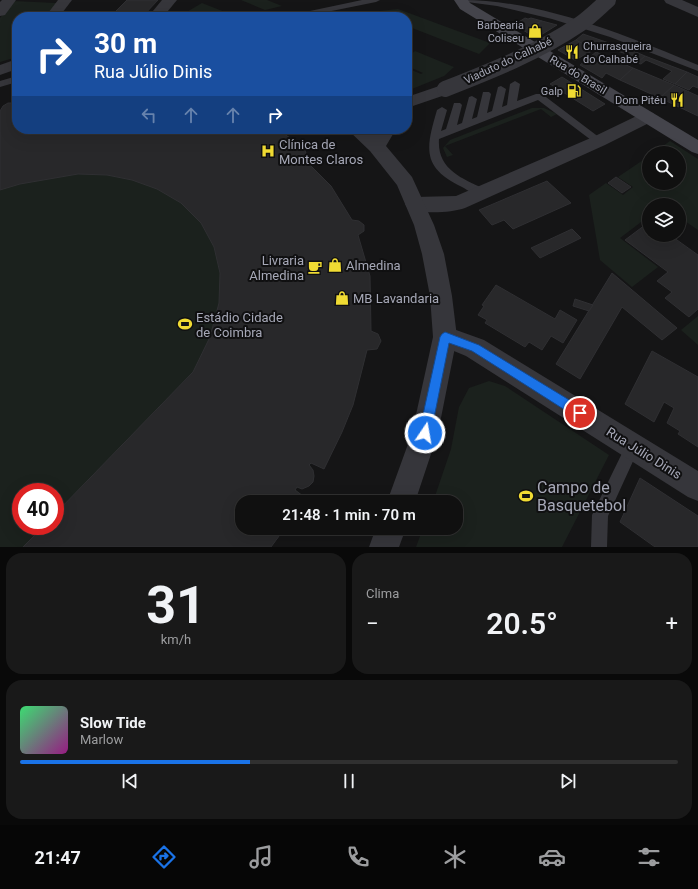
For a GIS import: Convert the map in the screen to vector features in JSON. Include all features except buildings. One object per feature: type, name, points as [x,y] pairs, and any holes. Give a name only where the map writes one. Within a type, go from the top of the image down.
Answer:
[{"type":"main road","name":"Rua do Brasil","points":[[461,1],[698,148]]},
{"type":"street","points":[[0,12],[9,0]]},
{"type":"street","points":[[56,12],[65,0]]},
{"type":"street","points":[[159,12],[170,0]]},
{"type":"street","name":"Viaduto do Calhabé","points":[[412,101],[489,72],[553,41],[582,23],[608,0]]},
{"type":"street","points":[[671,0],[698,13]]},
{"type":"street","points":[[0,70],[12,66]]},
{"type":"street","points":[[415,204],[458,203],[599,141],[647,117]]},
{"type":"street","points":[[362,134],[376,147],[405,182],[415,204],[433,254],[441,296],[445,337],[425,433],[403,495]]},
{"type":"street","points":[[376,147],[384,134]]},
{"type":"street","name":"Rua Júlio Dinis","points":[[445,337],[475,348],[698,487]]},
{"type":"street","points":[[384,547],[388,535]]},
{"type":"lane","points":[[313,12],[376,0]]},
{"type":"lane","points":[[461,1],[500,4],[529,11],[606,33],[698,68]]},
{"type":"lane","points":[[0,84],[12,80]]},
{"type":"lane","points":[[511,107],[515,84]]},
{"type":"lane","points":[[496,113],[501,89]]},
{"type":"lane","points":[[481,119],[486,94]]},
{"type":"lane","points":[[434,137],[539,96],[599,141]]},
{"type":"lane","points":[[466,125],[472,99]]},
{"type":"lane","points":[[450,131],[457,105]]},
{"type":"lane","points":[[442,110],[432,149],[441,167],[453,177],[481,192]]},
{"type":"lane","points":[[599,547],[600,515],[633,446]]},
{"type":"shaded area","points":[[241,0],[267,0],[282,6],[265,10]]},
{"type":"shaded area","points":[[13,1],[57,3],[51,12],[12,12],[12,58],[0,62],[0,18]]},
{"type":"shaded area","points":[[202,3],[225,12],[187,12]]},
{"type":"shaded area","points":[[398,9],[406,12],[370,12]]},
{"type":"shaded area","points":[[412,14],[490,43],[479,54],[412,28]]},
{"type":"shaded area","points":[[415,51],[454,67],[444,76],[412,89],[412,70],[421,74],[423,73],[412,68],[412,54]]},
{"type":"shaded area","name":"Estádio Cidade de Coimbra","points":[[8,103],[12,115],[12,134],[284,134],[295,141],[288,145],[291,148],[298,146],[304,148],[306,153],[303,157],[331,186],[352,220],[359,221],[364,225],[364,231],[358,235],[371,331],[378,334],[381,341],[377,349],[367,350],[349,411],[324,469],[311,463],[310,465],[313,474],[312,482],[306,487],[295,489],[302,495],[235,495],[235,535],[280,535],[271,547],[0,547],[0,111],[3,106]]},
{"type":"shaded area","points":[[532,108],[544,108],[557,114],[551,117],[541,109],[445,146],[453,155],[447,157],[443,148],[450,140]]},
{"type":"shaded area","points":[[670,141],[678,146],[663,146]]},
{"type":"shaded area","points":[[686,151],[698,159],[698,230],[686,222],[686,198],[642,198],[642,221],[620,238],[658,267],[632,287],[600,260],[589,195],[606,183],[623,195],[633,187],[618,177],[642,161],[642,190],[686,190]]},
{"type":"shaded area","points":[[698,316],[698,345],[681,330]]},
{"type":"shaded area","points":[[489,381],[505,386],[609,455],[562,547],[416,547],[420,535],[463,535],[463,495],[435,495],[451,449],[459,407],[469,388]]},
{"type":"place","name":"Barbearia Coliseu","points":[[535,31]]},
{"type":"place","name":"Churrasqueira do Calhabé","points":[[572,52]]},
{"type":"place","name":"Galp","points":[[574,91]]},
{"type":"place","name":"Dom Pitéu","points":[[677,100]]},
{"type":"place","name":"Clínica de Montes Claros","points":[[268,151]]},
{"type":"place","name":"Almedina","points":[[335,265]]},
{"type":"place","name":"Livraria Almedina","points":[[315,267]]},
{"type":"place","name":"MB Lavandaria","points":[[342,298]]},
{"type":"place","name":"Estádio Cidade de Coimbra","points":[[185,324]]},
{"type":"place","name":"Campo de Basquetebol","points":[[526,496]]},
{"type":"route","points":[[425,433],[445,337],[475,348],[580,413]]}]
